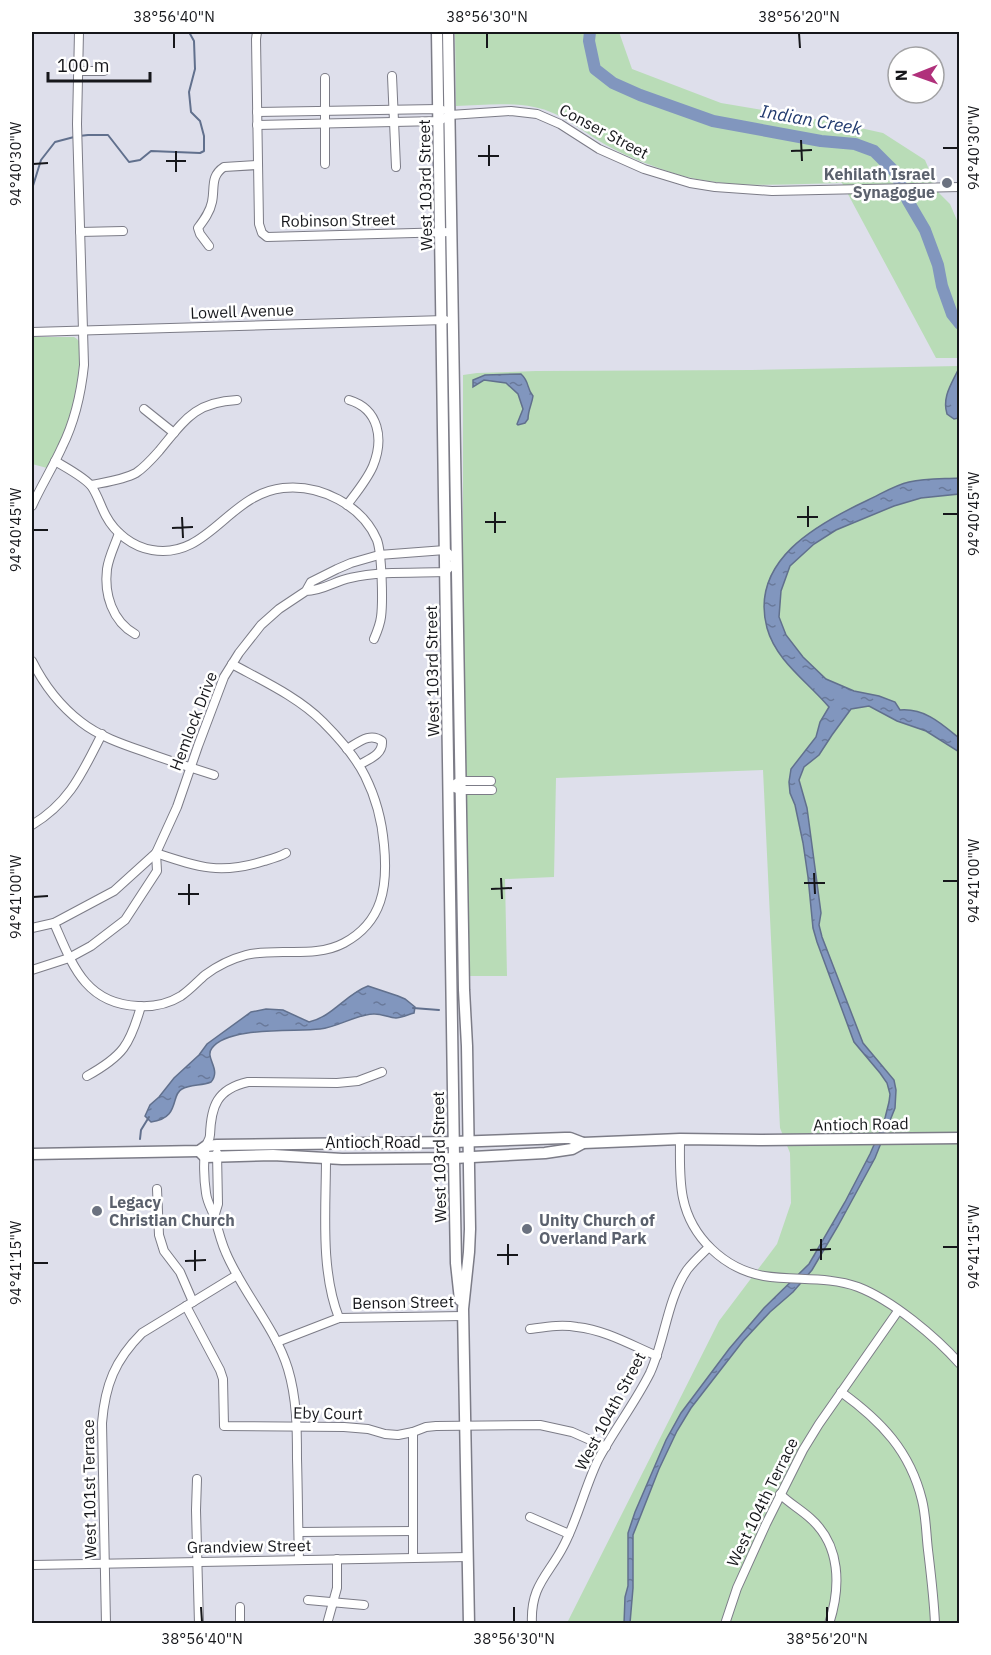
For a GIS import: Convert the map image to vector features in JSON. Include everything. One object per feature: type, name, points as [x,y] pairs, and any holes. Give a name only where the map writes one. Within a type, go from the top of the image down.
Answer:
[{"type":"main road","name":"West 103rd Street","points":[[437,32],[438,109],[446,232]]},
{"type":"main road","name":"West 103rd Street","points":[[448,32],[450,115],[446,232],[445,572],[453,1142],[457,1280],[463,1312]]},
{"type":"main road","name":"West 103rd Street","points":[[447,320],[456,561],[469,1141],[470,1228],[463,1312],[469,1623]]},
{"type":"main road","name":"Antioch Road","points":[[32,1154],[565,1137],[583,1143],[680,1139],[960,1138]]},
{"type":"main road","name":"Antioch Road","points":[[209,1149],[342,1159],[454,1158],[555,1152],[572,1149],[583,1143]]},
{"type":"main road","points":[[457,1280],[467,1268]]},
{"type":"street","points":[[32,506],[68,436],[75,414],[84,365],[77,124],[79,32]]},
{"type":"street","points":[[209,246],[198,228],[206,219],[212,205],[216,175],[224,167],[258,165],[257,32]]},
{"type":"street","points":[[79,71],[104,71]]},
{"type":"street","points":[[392,76],[396,167]]},
{"type":"street","points":[[324,78],[325,164]]},
{"type":"street","points":[[257,112],[438,109],[450,115]]},
{"type":"street","name":"Conser Street","points":[[257,125],[439,121],[450,115],[511,111],[537,114],[560,124],[599,149],[644,169],[690,183],[715,187],[772,190],[960,187]]},
{"type":"street","name":"Robinson Street","points":[[258,165],[259,224],[262,233],[267,237],[446,232]]},
{"type":"street","points":[[80,232],[123,231]]},
{"type":"street","name":"Lowell Avenue","points":[[32,332],[447,320]]},
{"type":"street","points":[[91,485],[117,480],[136,473],[146,465],[186,418],[198,409],[216,402],[237,400]]},
{"type":"street","points":[[347,505],[373,467],[378,444],[371,413],[362,405],[349,400]]},
{"type":"street","points":[[144,409],[174,433]]},
{"type":"street","points":[[55,461],[91,485],[113,528],[133,544],[144,549],[180,550],[199,541],[242,504],[255,496],[283,488],[314,489],[328,494],[360,516],[376,540],[382,574],[381,616],[374,639]]},
{"type":"street","points":[[119,533],[107,569],[108,595],[116,616],[127,630],[135,634]]},
{"type":"street","points":[[445,550],[456,561],[445,572]]},
{"type":"street","name":"Hemlock Drive","points":[[32,928],[54,923],[114,891],[156,853],[177,807],[218,692],[232,664],[261,625],[279,609],[306,591],[311,582],[351,563],[380,555],[445,550]]},
{"type":"street","name":"Hemlock Drive","points":[[306,591],[316,591],[350,578],[382,574],[445,572]]},
{"type":"street","points":[[32,661],[41,679],[63,706],[81,722],[121,744],[214,775]]},
{"type":"street","points":[[54,923],[77,974],[94,991],[127,1006],[150,1006],[174,1000],[205,975],[232,959],[247,955],[318,951],[331,948],[344,943],[369,924],[385,888],[386,864],[378,809],[359,765],[323,722],[309,710],[232,664]]},
{"type":"street","points":[[32,825],[57,807],[68,795],[102,734]]},
{"type":"street","points":[[347,749],[370,736],[382,741],[383,747],[380,753],[359,765]]},
{"type":"street","points":[[449,786],[492,785]]},
{"type":"street","points":[[156,853],[195,866],[214,869],[245,867],[286,853]]},
{"type":"street","name":"Hemlock Drive","points":[[32,970],[69,958],[91,946],[125,920],[157,871],[156,853]]},
{"type":"street","points":[[87,1076],[115,1059],[124,1048],[135,1028],[141,1006]]},
{"type":"street","points":[[299,1560],[297,1428],[293,1390],[288,1369],[277,1342],[237,1275],[219,1236],[209,1205],[206,1193],[210,1115],[219,1096],[237,1084],[248,1082],[348,1082],[382,1072]]},
{"type":"street","points":[[680,1139],[683,1199],[693,1225],[709,1247],[731,1264],[763,1276],[832,1281],[869,1292],[920,1327],[958,1359]]},
{"type":"street","points":[[326,1158],[328,1269],[330,1290],[339,1318]]},
{"type":"street","points":[[157,1189],[159,1234],[164,1251],[180,1272],[190,1304]]},
{"type":"street","name":"West 104th Street","points":[[532,1623],[534,1596],[540,1582],[564,1546],[585,1490],[606,1447],[649,1374],[682,1280],[695,1261],[709,1247]]},
{"type":"street","name":"West 101st Terrace","points":[[106,1623],[102,1423],[107,1389],[119,1360],[142,1333],[237,1275]]},
{"type":"street","name":"Eby Court","points":[[190,1304],[223,1378],[224,1426],[344,1427],[398,1435],[426,1427],[525,1424],[555,1427],[606,1447]]},
{"type":"street","name":"West 104th Terrace","points":[[726,1623],[737,1588],[803,1450],[898,1311]]},
{"type":"street","name":"Benson Street","points":[[277,1342],[339,1318],[463,1312]]},
{"type":"street","points":[[530,1329],[557,1326],[585,1328],[606,1334],[657,1356]]},
{"type":"street","points":[[842,1392],[890,1434],[914,1476],[922,1500],[935,1623]]},
{"type":"street","points":[[413,1432],[413,1557]]},
{"type":"street","points":[[198,1479],[196,1510],[199,1623]]},
{"type":"street","points":[[780,1494],[816,1524],[830,1546],[837,1584],[829,1623]]},
{"type":"street","points":[[530,1517],[569,1534]]},
{"type":"street","points":[[298,1532],[413,1531]]},
{"type":"street","name":"Grandview Street","points":[[32,1565],[468,1557]]},
{"type":"street","points":[[327,1623],[337,1588],[337,1559]]},
{"type":"street","points":[[309,1600],[364,1605]]},
{"type":"street","points":[[240,1607],[240,1623]]},
{"type":"green space","points":[[455,32],[619,32],[632,69],[721,103],[883,133],[925,160],[939,193],[950,204],[959,225],[959,358],[936,358],[842,183],[757,185],[693,178],[625,155],[564,118],[544,110],[495,104],[456,106]]},
{"type":"green space","points":[[32,337],[74,337],[80,343],[78,376],[72,408],[47,468],[32,464]]},
{"type":"green space","points":[[959,366],[959,1623],[567,1623],[719,1321],[777,1244],[791,1203],[790,1153],[780,1128],[763,770],[556,778],[554,877],[505,879],[507,976],[468,976],[463,687],[463,375],[536,371]]},
{"type":"water","points":[[958,370],[960,371],[959,418],[954,419],[947,414],[946,402],[948,391]]},
{"type":"water","points":[[521,374],[533,396],[528,419],[525,423],[518,425],[523,409],[518,394],[506,383],[484,380],[473,387],[473,380],[485,375]]},
{"type":"water","points":[[959,478],[959,494],[921,498],[894,506],[836,530],[814,544],[790,566],[781,591],[779,617],[786,635],[803,657],[826,679],[854,691],[895,702],[900,710],[925,714],[959,738],[959,752],[926,731],[897,721],[869,706],[851,709],[819,755],[804,767],[799,780],[807,808],[822,937],[863,1043],[894,1080],[895,1108],[875,1158],[812,1270],[743,1341],[691,1408],[677,1431],[633,1535],[633,1588],[630,1623],[624,1624],[625,1597],[628,1586],[628,1533],[666,1440],[681,1413],[729,1349],[764,1308],[809,1264],[870,1154],[884,1122],[889,1102],[890,1094],[887,1083],[854,1042],[813,928],[803,843],[789,782],[791,769],[816,737],[820,722],[829,707],[785,661],[771,640],[764,604],[768,583],[778,564],[792,548],[809,533],[848,510],[904,483]]},
{"type":"water","points":[[368,986],[405,999],[415,1007],[414,1013],[396,1018],[376,1014],[366,1015],[320,1029],[262,1031],[232,1036],[220,1041],[210,1052],[215,1073],[211,1082],[182,1089],[176,1096],[171,1111],[160,1120],[151,1122],[145,1116],[150,1105],[207,1044],[251,1012],[266,1009],[283,1010],[309,1022],[325,1015]]},
{"type":"waterway","name":"Indian Creek","points":[[79,136],[108,135],[129,162],[140,160],[151,151],[200,153],[204,151],[204,136],[200,121],[191,112],[189,92],[195,69],[194,41],[189,32]]},
{"type":"waterway","name":"Indian Creek","points":[[590,32],[589,41],[595,69],[613,83],[640,95],[713,121],[821,141],[855,144],[874,151],[895,172],[925,230],[952,314],[960,324]]},
{"type":"waterway","name":"Indian Creek","points":[[32,189],[41,160],[55,142],[74,137]]},
{"type":"waterway","points":[[413,1008],[439,1010]]},
{"type":"waterway","points":[[140,1139],[141,1130],[149,1117]]},
{"type":"place","name":"Kehilath Israel Synagogue","points":[[947,183]]},
{"type":"place","name":"Legacy Christian Church","points":[[97,1211]]},
{"type":"place","name":"Unity Church of Overland Park","points":[[527,1229]]}]
